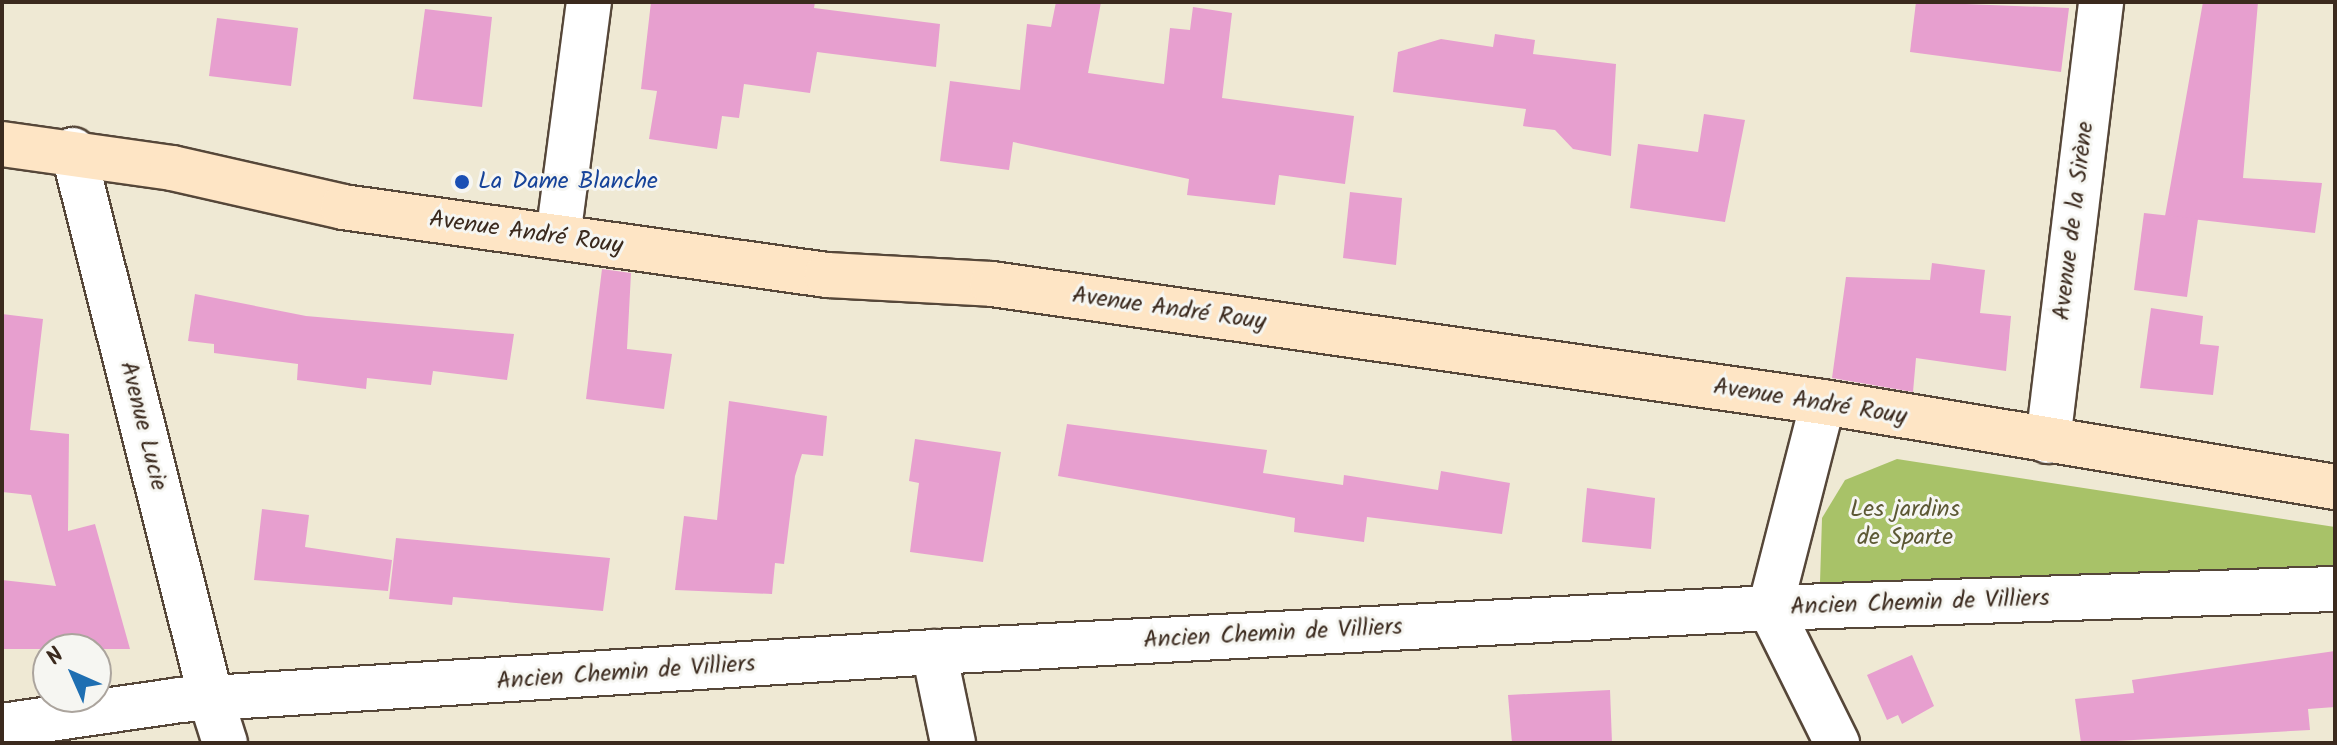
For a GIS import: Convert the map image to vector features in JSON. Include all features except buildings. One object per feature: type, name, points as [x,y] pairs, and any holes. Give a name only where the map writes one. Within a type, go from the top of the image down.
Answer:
[{"type":"main road","name":"Avenue André Rouy","points":[[2,144],[73,150],[343,207],[827,275],[992,284],[1823,402],[2335,487]]},
{"type":"street","points":[[558,237],[589,2]]},
{"type":"street","name":"Avenue de la Sirène","points":[[2048,441],[2101,2]]},
{"type":"street","name":"Avenue Lucie","points":[[73,150],[212,702],[225,743]]},
{"type":"street","points":[[1823,402],[1770,608],[1837,743]]},
{"type":"street","name":"Ancien Chemin de Villiers","points":[[2,726],[180,700],[212,702],[934,652],[1770,608],[2335,589]]},
{"type":"street","points":[[934,652],[953,743]]},
{"type":"green space","name":"Les jardins de Sparte","points":[[1897,459],[2335,527],[2335,567],[1838,591],[1820,582],[1822,518],[1845,480]]},
{"type":"place","name":"La Dame Blanche","points":[[462,182]]}]
